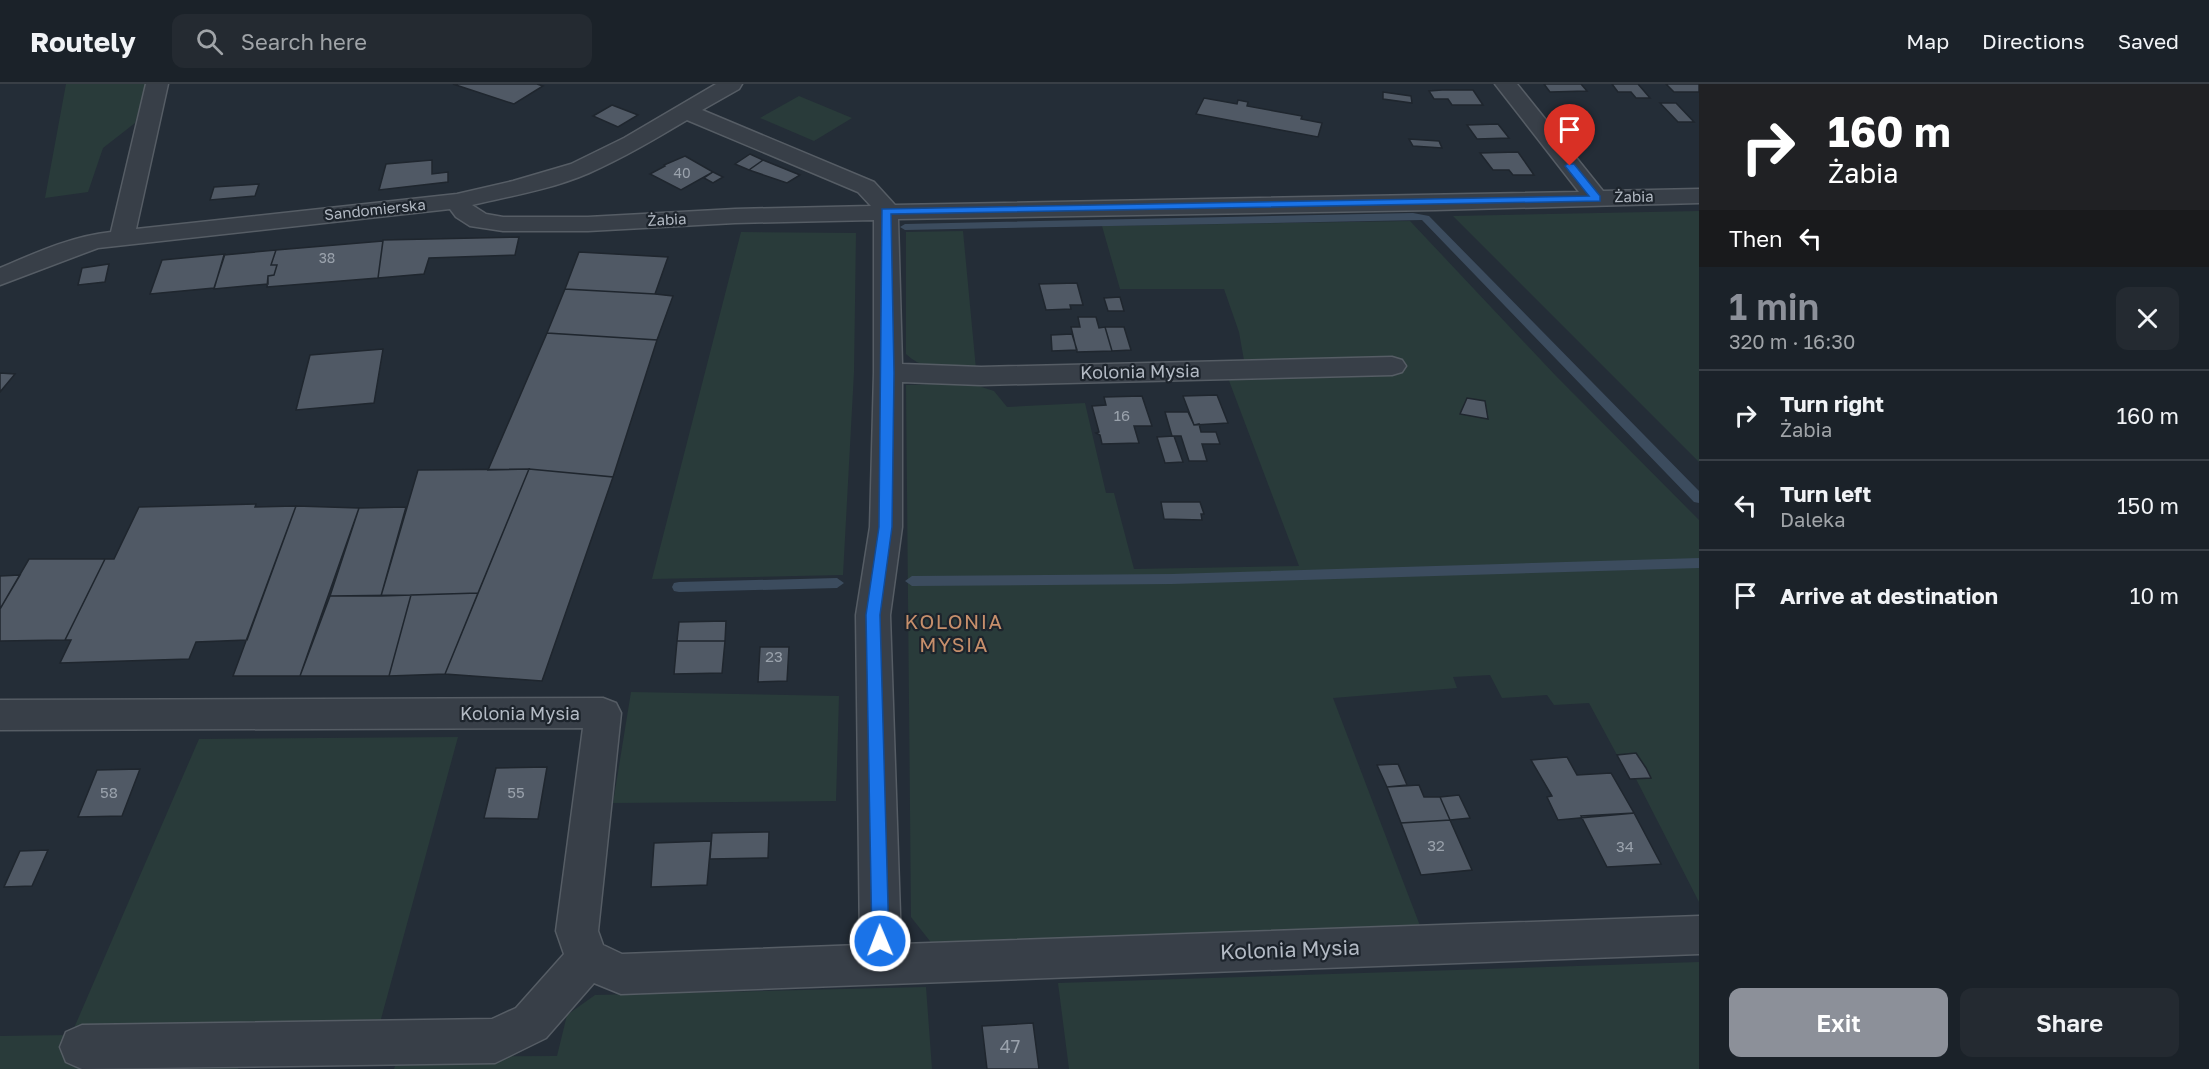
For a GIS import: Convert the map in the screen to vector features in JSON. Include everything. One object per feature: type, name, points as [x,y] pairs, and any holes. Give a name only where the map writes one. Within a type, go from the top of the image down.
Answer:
[{"type":"street","points":[[122,236],[157,84]]},
{"type":"street","name":"Sandomierska","points":[[0,278],[47,257],[95,240],[457,201],[519,187],[579,169],[632,143],[731,84]]},
{"type":"street","points":[[1506,84],[1596,198]]},
{"type":"street","points":[[685,111],[866,187],[882,202],[886,212],[888,373],[886,527],[873,615],[881,964]]},
{"type":"street","name":"Żabia","points":[[457,201],[465,212],[479,221],[503,224],[588,224],[735,216],[845,215],[886,212],[1699,196]]},
{"type":"street","points":[[0,292],[47,257]]},
{"type":"street","name":"Kolonia Mysia","points":[[888,373],[981,376],[1392,366]]},
{"type":"street","name":"Kolonia Mysia","points":[[0,715],[603,713],[577,931],[587,959],[621,974],[1699,935]]},
{"type":"street","points":[[82,1047],[495,1041],[531,1023],[587,959]]},
{"type":"shaded area","points":[[66,84],[146,84],[135,123],[103,148],[88,192],[45,198]]},
{"type":"shaded area","points":[[799,96],[852,118],[814,141],[760,118]]},
{"type":"shaded area","points":[[1699,211],[1699,462],[1453,216]]},
{"type":"shaded area","points":[[1410,221],[1556,376],[1699,520],[1699,902],[1636,779],[1630,779],[1589,703],[1554,705],[1547,695],[1502,698],[1490,675],[1453,677],[1457,688],[1333,698],[1422,931],[933,945],[911,917],[906,385],[969,383],[994,391],[1007,407],[1085,403],[1106,493],[1114,493],[1134,569],[1299,566],[1228,378],[1400,374],[1391,362],[1245,366],[1239,332],[1224,289],[1120,289],[1102,226]]},
{"type":"shaded area","points":[[963,231],[976,369],[939,369],[922,364],[906,354],[906,232]]},
{"type":"shaded area","points":[[741,232],[856,233],[854,372],[843,575],[652,579]]},
{"type":"shaded area","points":[[631,692],[839,696],[836,801],[613,803]]},
{"type":"shaded area","points":[[458,737],[378,1030],[73,1035],[65,1060],[242,1058],[238,1069],[0,1069],[0,1036],[71,1035],[199,739]]},
{"type":"shaded area","points":[[1699,962],[1699,1069],[1069,1069],[1058,983]]},
{"type":"shaded area","points":[[926,987],[932,1069],[394,1069],[398,1057],[557,1056],[567,1015],[595,995]]},
{"type":"building","points":[[453,84],[537,84],[543,86],[514,104]]},
{"type":"building","points":[[1544,84],[1581,84],[1587,91],[1550,92]]},
{"type":"building","points":[[1612,84],[1638,84],[1650,98],[1636,98],[1631,92],[1618,92]]},
{"type":"building","points":[[1666,84],[1699,84],[1699,92],[1674,92]]},
{"type":"building","points":[[1473,90],[1483,105],[1452,105],[1448,99],[1434,99],[1429,91]]},
{"type":"building","points":[[1383,92],[1411,96],[1412,103],[1383,99]]},
{"type":"building","points":[[1204,98],[1237,104],[1238,100],[1248,102],[1247,106],[1302,116],[1301,119],[1322,123],[1318,137],[1196,114]]},
{"type":"building","points":[[1660,103],[1676,103],[1694,122],[1678,122]]},
{"type":"building","points":[[612,105],[638,115],[618,127],[593,116]]},
{"type":"building","points":[[1498,124],[1509,138],[1477,139],[1467,125]]},
{"type":"building","points":[[1409,139],[1439,141],[1442,148],[1413,146]]},
{"type":"building","points":[[1518,152],[1534,175],[1513,175],[1509,170],[1493,170],[1480,153]]},
{"type":"building","points":[[750,154],[763,160],[749,170],[735,164]]},
{"type":"building","points":[[685,156],[713,172],[681,190],[650,174],[664,165]]},
{"type":"building","points":[[432,160],[432,174],[448,172],[448,182],[379,190],[386,164]]},
{"type":"building","points":[[763,160],[800,175],[787,183],[749,170]]},
{"type":"building","points":[[713,172],[723,177],[713,183],[704,178]]},
{"type":"building","points":[[259,184],[255,196],[210,200],[214,187]]},
{"type":"building","points":[[519,237],[515,255],[429,258],[424,274],[378,278],[383,240]]},
{"type":"building","points":[[383,241],[378,278],[267,287],[268,276],[274,275],[277,265],[271,265],[276,250]]},
{"type":"building","points":[[276,250],[271,265],[277,265],[274,275],[268,276],[268,284],[214,289],[224,255]]},
{"type":"building","points":[[579,252],[668,257],[655,294],[565,289]]},
{"type":"building","points":[[225,254],[214,288],[150,294],[162,260]]},
{"type":"building","points":[[109,264],[105,282],[78,285],[82,268]]},
{"type":"building","points":[[1077,283],[1083,305],[1070,305],[1071,309],[1046,310],[1039,284]]},
{"type":"building","points":[[565,289],[673,296],[657,340],[547,333]]},
{"type":"building","points":[[1120,297],[1124,311],[1108,311],[1104,298]]},
{"type":"building","points":[[1078,317],[1096,317],[1099,328],[1105,327],[1112,351],[1077,352],[1071,327],[1080,327]]},
{"type":"building","points":[[1105,327],[1124,327],[1131,350],[1112,351]]},
{"type":"building","points":[[547,333],[657,340],[613,477],[529,469],[488,470]]},
{"type":"building","points":[[1072,334],[1077,350],[1052,351],[1051,335]]},
{"type":"building","points":[[383,349],[374,403],[296,410],[310,355]]},
{"type":"building","points":[[0,373],[15,374],[0,392]]},
{"type":"building","points":[[1217,395],[1228,423],[1194,425],[1183,396]]},
{"type":"building","points":[[1142,396],[1152,426],[1134,426],[1139,443],[1102,444],[1100,435],[1096,433],[1099,432],[1092,406],[1106,405],[1104,397]]},
{"type":"building","points":[[1467,398],[1485,401],[1488,419],[1460,414]]},
{"type":"building","points":[[1165,412],[1188,412],[1194,425],[1199,424],[1201,432],[1216,432],[1220,444],[1202,444],[1207,461],[1189,461],[1181,436],[1172,436]]},
{"type":"building","points":[[1174,436],[1183,462],[1165,463],[1157,437]]},
{"type":"building","points":[[529,469],[478,593],[381,596],[418,470]]},
{"type":"building","points":[[529,469],[613,477],[542,681],[445,674]]},
{"type":"building","points":[[1161,502],[1200,502],[1204,514],[1201,514],[1202,520],[1164,519]]},
{"type":"building","points":[[256,504],[255,507],[296,506],[247,640],[196,642],[189,659],[60,663],[71,640],[65,640],[105,559],[114,559],[139,507]]},
{"type":"building","points":[[296,506],[359,508],[300,676],[233,676]]},
{"type":"building","points":[[406,507],[381,596],[330,596],[359,508]]},
{"type":"building","points":[[29,559],[105,559],[65,640],[0,641],[0,609]]},
{"type":"building","points":[[20,575],[0,609],[0,576]]},
{"type":"building","points":[[478,593],[445,674],[389,676],[411,595]]},
{"type":"building","points":[[411,595],[389,676],[300,676],[330,596]]},
{"type":"building","points":[[726,621],[725,641],[677,641],[679,622]]},
{"type":"building","points":[[677,641],[725,641],[722,673],[674,674]]},
{"type":"building","points":[[760,647],[789,647],[787,681],[758,682]]},
{"type":"building","points":[[1636,753],[1651,778],[1630,779],[1617,755]]},
{"type":"building","points":[[1567,757],[1577,775],[1611,773],[1634,813],[1558,820],[1547,797],[1552,796],[1531,760]]},
{"type":"building","points":[[1398,764],[1407,785],[1387,787],[1377,765]]},
{"type":"building","points":[[547,767],[538,819],[484,818],[496,768]]},
{"type":"building","points":[[140,769],[122,816],[78,817],[97,770]]},
{"type":"building","points":[[1419,785],[1424,797],[1440,797],[1450,820],[1401,823],[1387,787]]},
{"type":"building","points":[[1459,795],[1470,818],[1450,820],[1440,797]]},
{"type":"building","points":[[1634,813],[1661,864],[1607,867],[1581,816]]},
{"type":"building","points":[[1450,820],[1472,870],[1421,875],[1401,823]]},
{"type":"building","points":[[769,832],[768,858],[710,859],[712,833]]},
{"type":"building","points":[[711,841],[707,885],[651,887],[654,843]]},
{"type":"building","points":[[48,850],[32,886],[4,887],[20,851]]},
{"type":"building","points":[[1033,1023],[1039,1069],[987,1069],[982,1026]]},
{"type":"waterway","points":[[905,227],[1413,216],[1425,218],[1699,499]]},
{"type":"waterway","points":[[912,581],[1172,579],[1699,563]]},
{"type":"waterway","points":[[679,587],[837,583]]},
{"type":"district","name":"KOLONIA MYSIA","points":[[954,634]]},
{"type":"route","points":[[880,941],[873,615],[886,527],[888,373],[886,212],[1436,203],[1596,198],[1570,166]]}]
